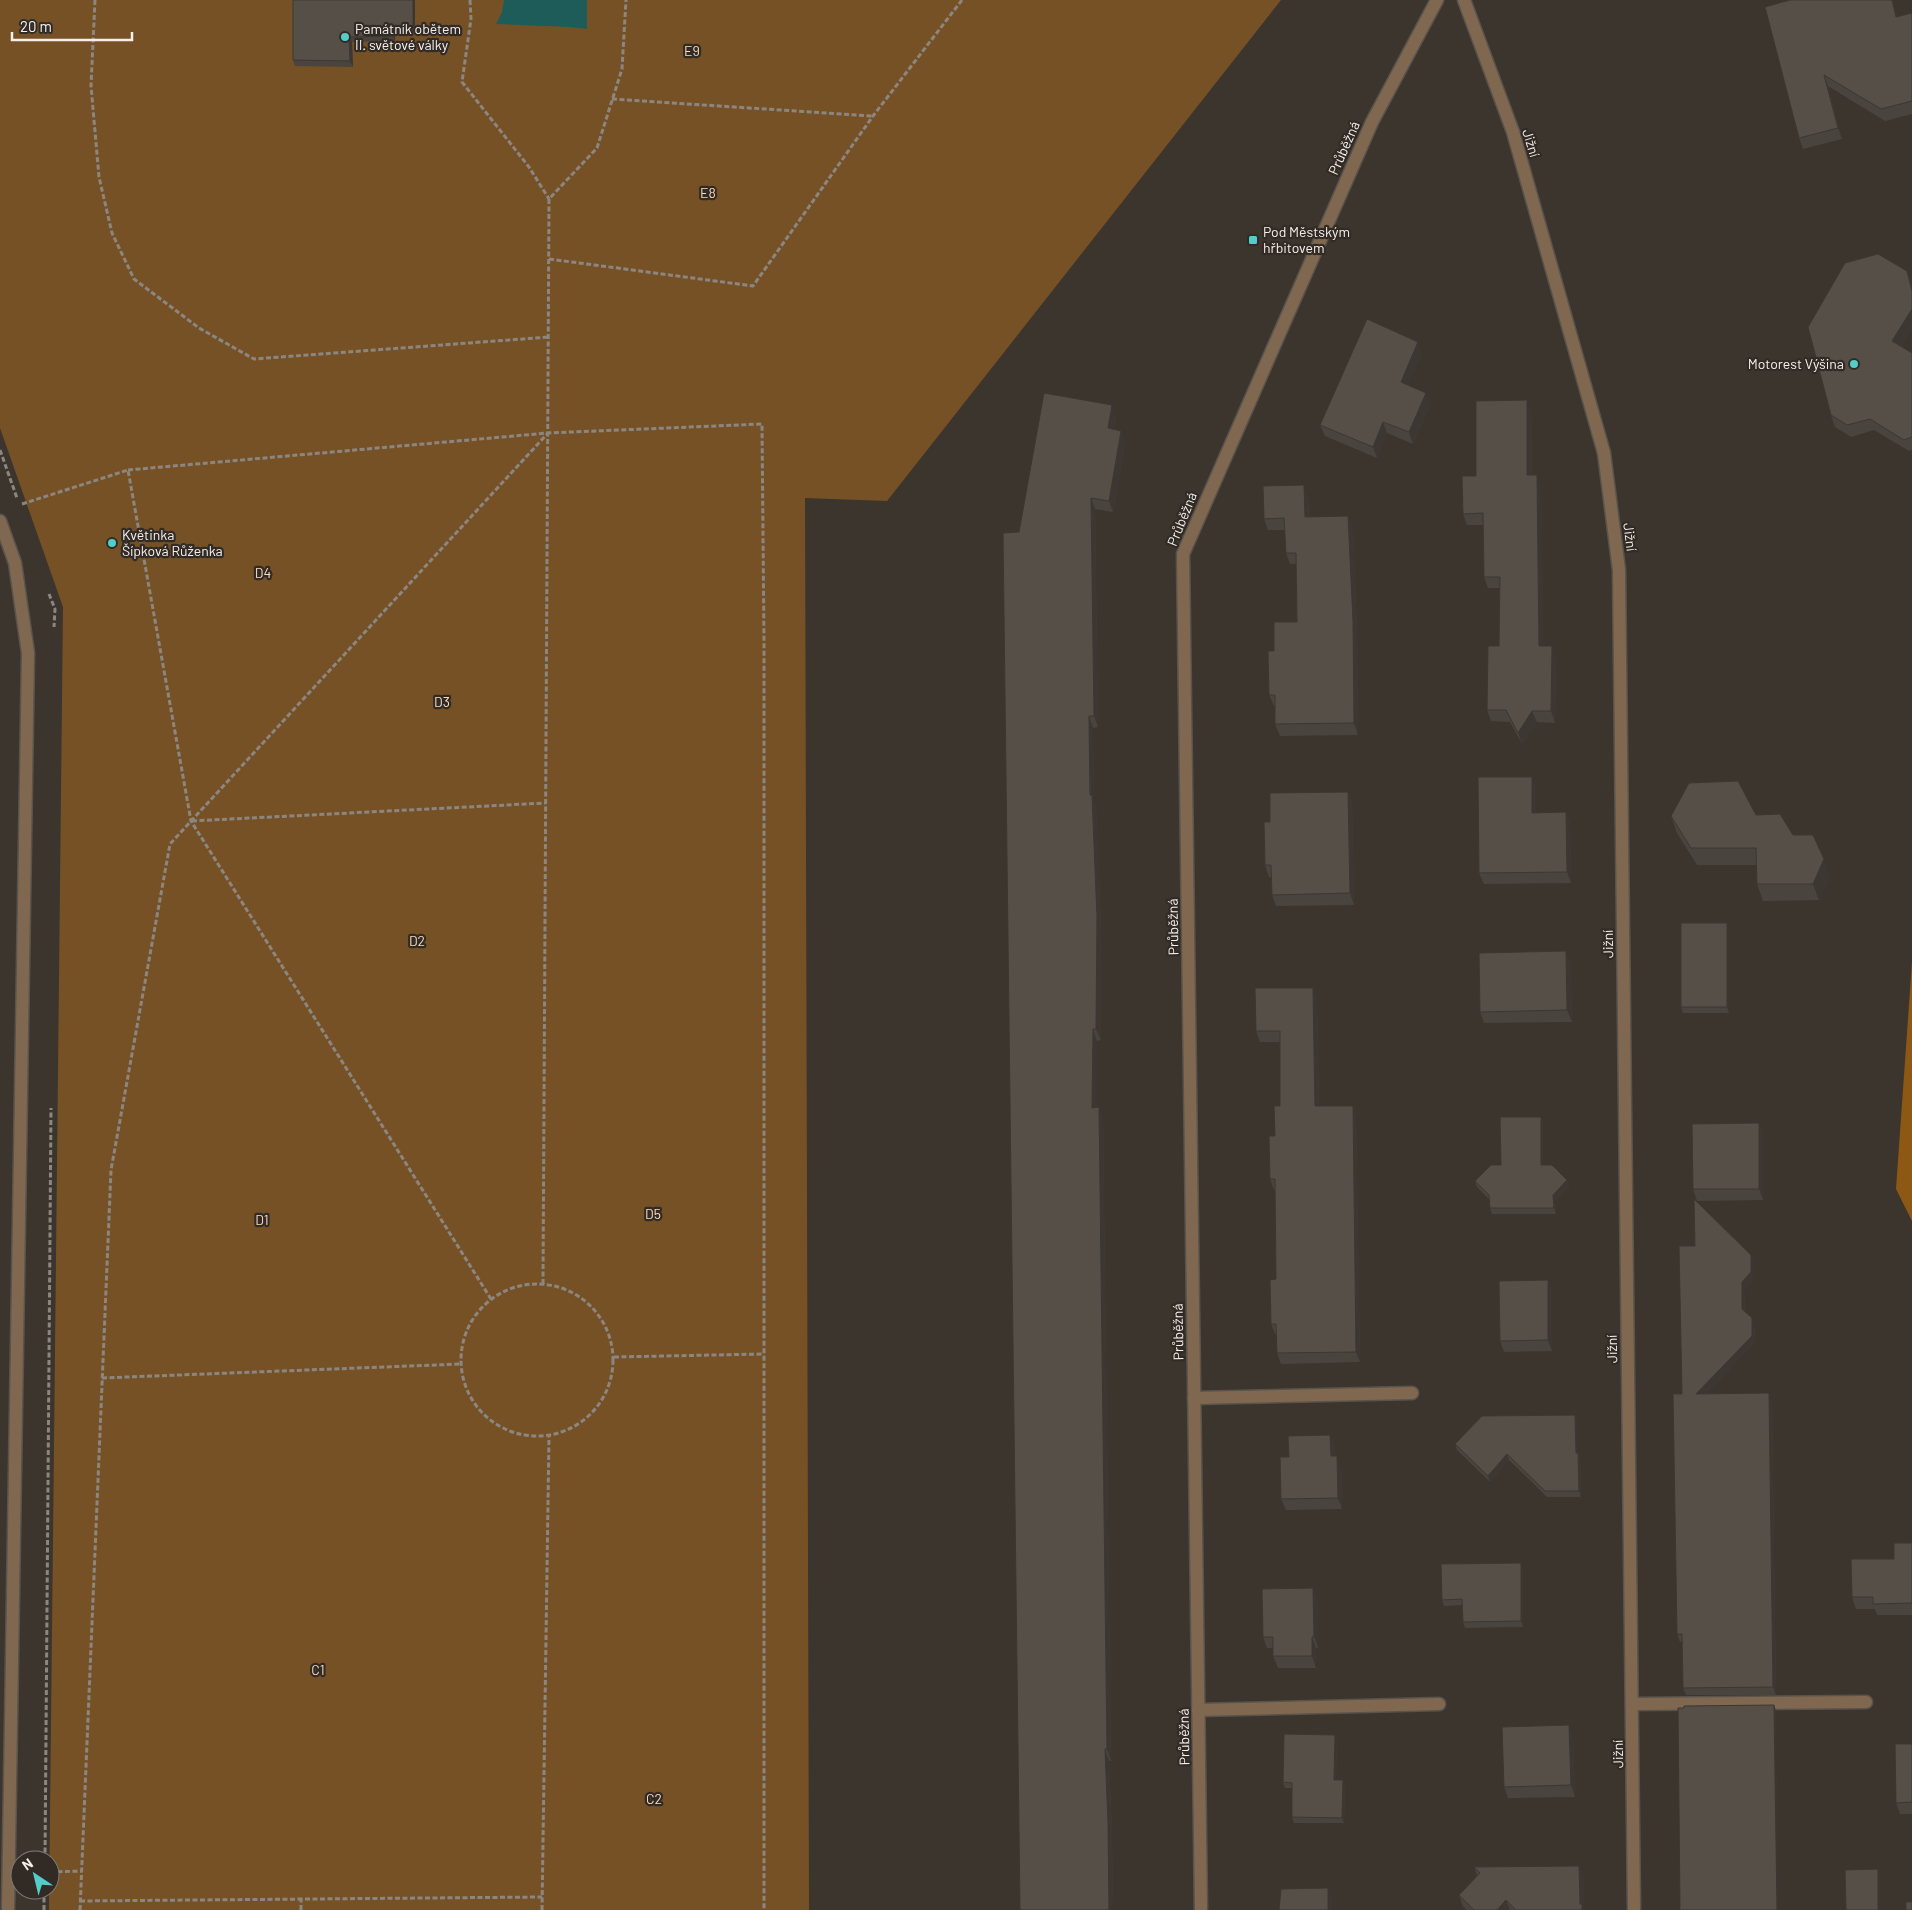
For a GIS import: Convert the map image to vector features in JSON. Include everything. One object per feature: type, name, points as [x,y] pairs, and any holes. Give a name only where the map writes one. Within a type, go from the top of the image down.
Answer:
[{"type":"street","name":"Průběžná","points":[[1201,1910],[1183,554],[1372,122],[1437,0]]},
{"type":"street","name":"Jižní","points":[[1464,0],[1513,132],[1604,453],[1619,570],[1634,1910]]},
{"type":"street","points":[[0,522],[15,563],[28,654],[14,1850]]},
{"type":"street","points":[[1194,1398],[1412,1393]]},
{"type":"street","points":[[1632,1704],[1866,1702]]},
{"type":"street","points":[[1198,1710],[1439,1704]]},
{"type":"path","points":[[95,0],[91,86],[99,177],[112,233],[134,279],[199,328],[254,359],[548,337]]},
{"type":"path","points":[[470,0],[471,19],[462,82],[529,167],[549,198],[543,1284]]},
{"type":"path","points":[[549,198],[597,148],[622,69],[626,0]]},
{"type":"path","points":[[549,259],[753,286],[873,116],[962,0]]},
{"type":"path","points":[[612,99],[873,116]]},
{"type":"path","points":[[26,503],[128,470],[548,433],[762,424],[764,632],[764,1910]]},
{"type":"path","points":[[80,1910],[111,1170],[170,844],[548,433]]},
{"type":"path","points":[[128,470],[191,821],[491,1299]]},
{"type":"path","points":[[191,821],[546,803]]},
{"type":"path","points":[[525,1284],[562,1287],[578,1295],[592,1307],[604,1322],[611,1338],[614,1357],[612,1375],[607,1393],[583,1421],[567,1430],[550,1435],[531,1437],[513,1433],[496,1425],[482,1413],[470,1398],[463,1381],[461,1364],[462,1345],[468,1328],[478,1312],[491,1299],[507,1290],[525,1284]]},
{"type":"path","points":[[614,1357],[764,1354]]},
{"type":"path","points":[[102,1378],[461,1364]]},
{"type":"path","points":[[542,1910],[550,1435]]},
{"type":"path","points":[[60,1872],[82,1871]]},
{"type":"path","points":[[80,1901],[542,1897]]},
{"type":"path","points":[[301,1899],[301,1910]]},
{"type":"green space","points":[[0,0],[1281,0],[887,501],[805,498],[809,1910],[49,1910],[49,1900],[60,1900],[60,1850],[50,1850],[63,607],[0,428]]},
{"type":"shaded area","points":[[1912,962],[1912,1221],[1896,1189]]},
{"type":"water","points":[[504,0],[587,0],[587,29],[496,24],[502,12]]},
{"type":"building","name":"Památník obětem II. světové války","points":[[293,0],[413,0],[413,26],[393,26],[393,36],[349,37],[350,61],[293,60]]},
{"type":"building","points":[[1790,0],[1892,0],[1896,17],[1912,13],[1912,101],[1881,109],[1824,75],[1838,128],[1799,138],[1765,7]]},
{"type":"building","points":[[1878,254],[1907,271],[1912,291],[1912,309],[1892,341],[1912,353],[1912,437],[1904,440],[1870,419],[1847,425],[1831,415],[1808,327],[1845,263]]},
{"type":"building","points":[[1367,319],[1418,342],[1401,382],[1426,393],[1409,432],[1383,422],[1373,447],[1320,425]]},
{"type":"building","points":[[1044,393],[1112,405],[1108,428],[1121,431],[1109,501],[1091,498],[1094,716],[1089,716],[1090,795],[1092,795],[1097,917],[1096,1029],[1093,1029],[1092,1108],[1099,1107],[1107,1749],[1105,1749],[1109,1910],[1020,1910],[1003,533],[1019,532]]},
{"type":"building","points":[[1527,400],[1527,475],[1537,475],[1539,646],[1552,646],[1551,711],[1532,711],[1518,733],[1506,710],[1487,710],[1488,646],[1499,646],[1500,577],[1484,577],[1483,513],[1463,514],[1462,476],[1476,476],[1476,401]]},
{"type":"building","points":[[1304,485],[1305,517],[1348,516],[1353,621],[1354,723],[1275,724],[1275,695],[1269,695],[1268,651],[1274,651],[1274,622],[1297,622],[1296,553],[1286,553],[1284,518],[1264,519],[1263,486]]},
{"type":"building","points":[[1478,777],[1532,777],[1532,813],[1566,812],[1567,872],[1479,873]]},
{"type":"building","points":[[1738,781],[1756,815],[1780,814],[1793,835],[1813,835],[1824,859],[1813,884],[1757,884],[1756,848],[1691,848],[1671,816],[1689,783]]},
{"type":"building","points":[[1348,792],[1350,893],[1272,895],[1271,865],[1265,865],[1264,822],[1270,822],[1270,793]]},
{"type":"building","points":[[1681,923],[1727,923],[1727,1007],[1681,1007]]},
{"type":"building","points":[[1566,951],[1567,1010],[1480,1012],[1479,953]]},
{"type":"building","points":[[1255,988],[1313,988],[1315,1106],[1353,1106],[1356,1352],[1277,1353],[1276,1324],[1271,1324],[1270,1280],[1276,1279],[1275,1179],[1270,1179],[1269,1136],[1275,1136],[1274,1106],[1280,1106],[1280,1031],[1256,1031]]},
{"type":"building","points":[[1500,1117],[1541,1117],[1541,1165],[1552,1165],[1567,1180],[1553,1195],[1554,1208],[1490,1208],[1489,1195],[1475,1181],[1491,1165],[1501,1165]]},
{"type":"building","points":[[1759,1123],[1759,1189],[1693,1189],[1692,1124]]},
{"type":"building","points":[[1694,1199],[1751,1255],[1751,1272],[1742,1282],[1742,1309],[1752,1318],[1752,1336],[1696,1394],[1769,1393],[1773,1687],[1683,1688],[1682,1634],[1677,1634],[1673,1394],[1682,1394],[1679,1246],[1695,1246]]},
{"type":"building","points":[[1548,1280],[1548,1340],[1500,1341],[1499,1281]]},
{"type":"building","points":[[1575,1415],[1579,1491],[1545,1491],[1507,1454],[1488,1476],[1455,1444],[1482,1416]]},
{"type":"building","points":[[1330,1435],[1331,1456],[1337,1456],[1338,1498],[1281,1499],[1280,1457],[1289,1457],[1288,1436]]},
{"type":"building","points":[[1894,1543],[1912,1543],[1912,1603],[1873,1604],[1873,1597],[1852,1597],[1851,1559],[1894,1559]]},
{"type":"building","points":[[1521,1563],[1521,1621],[1463,1622],[1462,1599],[1442,1600],[1441,1564]]},
{"type":"building","points":[[1313,1588],[1314,1636],[1312,1637],[1312,1656],[1273,1656],[1273,1637],[1263,1637],[1262,1589]]},
{"type":"building","points":[[1774,1705],[1777,1910],[1680,1910],[1678,1708],[1684,1708],[1684,1706]]},
{"type":"building","points":[[1569,1725],[1571,1785],[1504,1787],[1502,1727]]},
{"type":"building","points":[[1284,1734],[1335,1735],[1334,1780],[1343,1780],[1342,1818],[1292,1817],[1292,1783],[1283,1782]]},
{"type":"building","points":[[1895,1744],[1912,1744],[1912,1802],[1896,1803]]},
{"type":"building","points":[[1579,1866],[1580,1904],[1582,1904],[1582,1910],[1516,1910],[1506,1900],[1497,1910],[1474,1910],[1459,1895],[1480,1873],[1474,1867]]},
{"type":"building","points":[[1878,1869],[1878,1910],[1846,1910],[1845,1870]]},
{"type":"building","points":[[1328,1888],[1328,1910],[1279,1910],[1281,1889]]},
{"type":"building","points":[[1906,1902],[1912,1902],[1912,1910],[1906,1910]]},
{"type":"place","name":"Památník obětem II. světové války","points":[[345,37]]},
{"type":"place","name":"Pod Městským hřbitovem","points":[[1253,240]]},
{"type":"place","name":"Motorest Výšina","points":[[1854,364]]},
{"type":"place","name":"Květinka Šípková Růženka","points":[[112,543]]},
{"type":"park label","name":"E9","points":[[692,51]]},
{"type":"park label","name":"E8","points":[[708,193]]},
{"type":"park label","name":"D4","points":[[263,573]]},
{"type":"park label","name":"D3","points":[[442,702]]},
{"type":"park label","name":"D2","points":[[417,941]]},
{"type":"park label","name":"D5","points":[[653,1214]]},
{"type":"park label","name":"D1","points":[[262,1220]]},
{"type":"park label","name":"C1","points":[[318,1670]]},
{"type":"park label","name":"C2","points":[[654,1799]]}]
